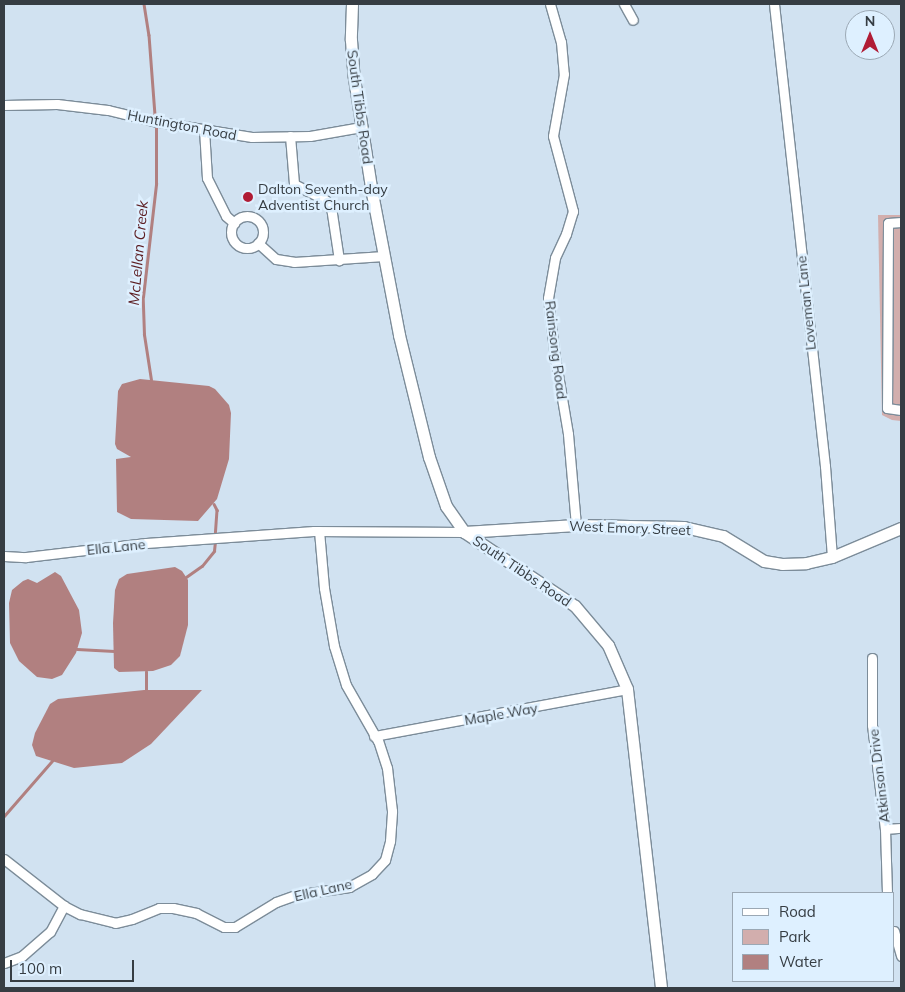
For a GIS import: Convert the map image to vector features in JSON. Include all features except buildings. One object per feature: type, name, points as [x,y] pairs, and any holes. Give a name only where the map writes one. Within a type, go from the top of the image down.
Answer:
[{"type":"street","name":"South Tibbs Road","points":[[352,4],[352,48],[361,127],[399,335],[429,457],[446,506],[464,532],[575,606],[608,644],[627,689],[661,988]]},
{"type":"street","name":"Rainsong Road","points":[[550,4],[561,42],[564,74],[553,136],[573,211],[566,234],[555,258],[548,298],[554,351],[568,434],[576,524]]},
{"type":"street","points":[[624,4],[633,20]]},
{"type":"street","name":"Loveman Lane","points":[[774,4],[825,466],[832,557]]},
{"type":"street","name":"Huntington Road","points":[[4,105],[58,104],[108,110],[252,138],[310,136],[361,127]]},
{"type":"street","points":[[204,129],[207,178],[226,216],[234,223]]},
{"type":"street","points":[[290,136],[294,184],[324,200],[331,207],[339,260]]},
{"type":"street","points":[[247,216],[257,220],[263,229],[258,243],[249,248],[239,246],[231,233],[234,223],[237,219],[247,216]]},
{"type":"street","points":[[901,222],[888,223],[887,398],[887,408],[901,410]]},
{"type":"street","points":[[258,243],[276,259],[294,262],[384,256]]},
{"type":"street","name":"West Emory Street","points":[[464,532],[576,524],[684,527],[722,536],[764,561],[782,564],[806,563],[832,557],[901,528]]},
{"type":"street","name":"Ella Lane","points":[[4,859],[64,906],[80,914],[115,923],[132,919],[159,908],[173,908],[196,913],[224,927],[236,927],[276,902],[295,895],[349,887],[372,874],[385,860],[390,841],[392,811],[386,768],[374,736],[346,685],[334,646],[324,588],[319,531]]},
{"type":"street","name":"Ella Lane","points":[[4,556],[26,557],[146,543],[319,531],[464,532]]},
{"type":"street","name":"Atkinson Drive","points":[[872,658],[872,725],[885,829],[887,892]]},
{"type":"street","name":"Maple Way","points":[[374,736],[627,689]]},
{"type":"street","points":[[885,829],[901,828]]},
{"type":"street","points":[[4,963],[22,956],[50,932],[64,906]]},
{"type":"street","points":[[895,935],[901,956]]},
{"type":"green space","points":[[878,215],[901,215],[901,421],[892,420],[882,415]]},
{"type":"water","points":[[140,379],[209,386],[215,389],[229,405],[231,413],[229,459],[217,499],[198,521],[131,519],[117,512],[116,459],[131,457],[117,449],[115,444],[118,391],[122,384]]},
{"type":"water","points":[[175,567],[182,571],[188,580],[188,625],[180,656],[171,665],[153,671],[119,672],[114,668],[113,623],[115,590],[119,579],[127,574]]},
{"type":"water","points":[[55,572],[61,576],[79,610],[82,633],[76,653],[62,675],[52,679],[37,677],[19,661],[10,643],[9,603],[12,590],[23,581],[28,579],[37,583]]},
{"type":"water","points":[[144,690],[202,690],[151,744],[122,763],[74,768],[36,756],[32,745],[35,733],[50,704],[58,699]]},
{"type":"waterway","name":"McLellan Creek","points":[[144,4],[149,35],[155,114]]},
{"type":"waterway","name":"McLellan Creek","points":[[151,380],[144,335],[143,297],[156,184],[156,128]]},
{"type":"waterway","name":"McLellan Creek","points":[[214,504],[217,510],[215,536]]},
{"type":"waterway","name":"McLellan Creek","points":[[186,577],[202,566],[214,551],[215,541]]},
{"type":"waterway","points":[[77,649],[114,651]]},
{"type":"waterway","name":"McLellan Creek","points":[[146,672],[146,690]]},
{"type":"waterway","name":"McLellan Creek","points":[[4,816],[52,761]]},
{"type":"place","name":"Dalton Seventh-day Adventist Church","points":[[248,197]]}]
